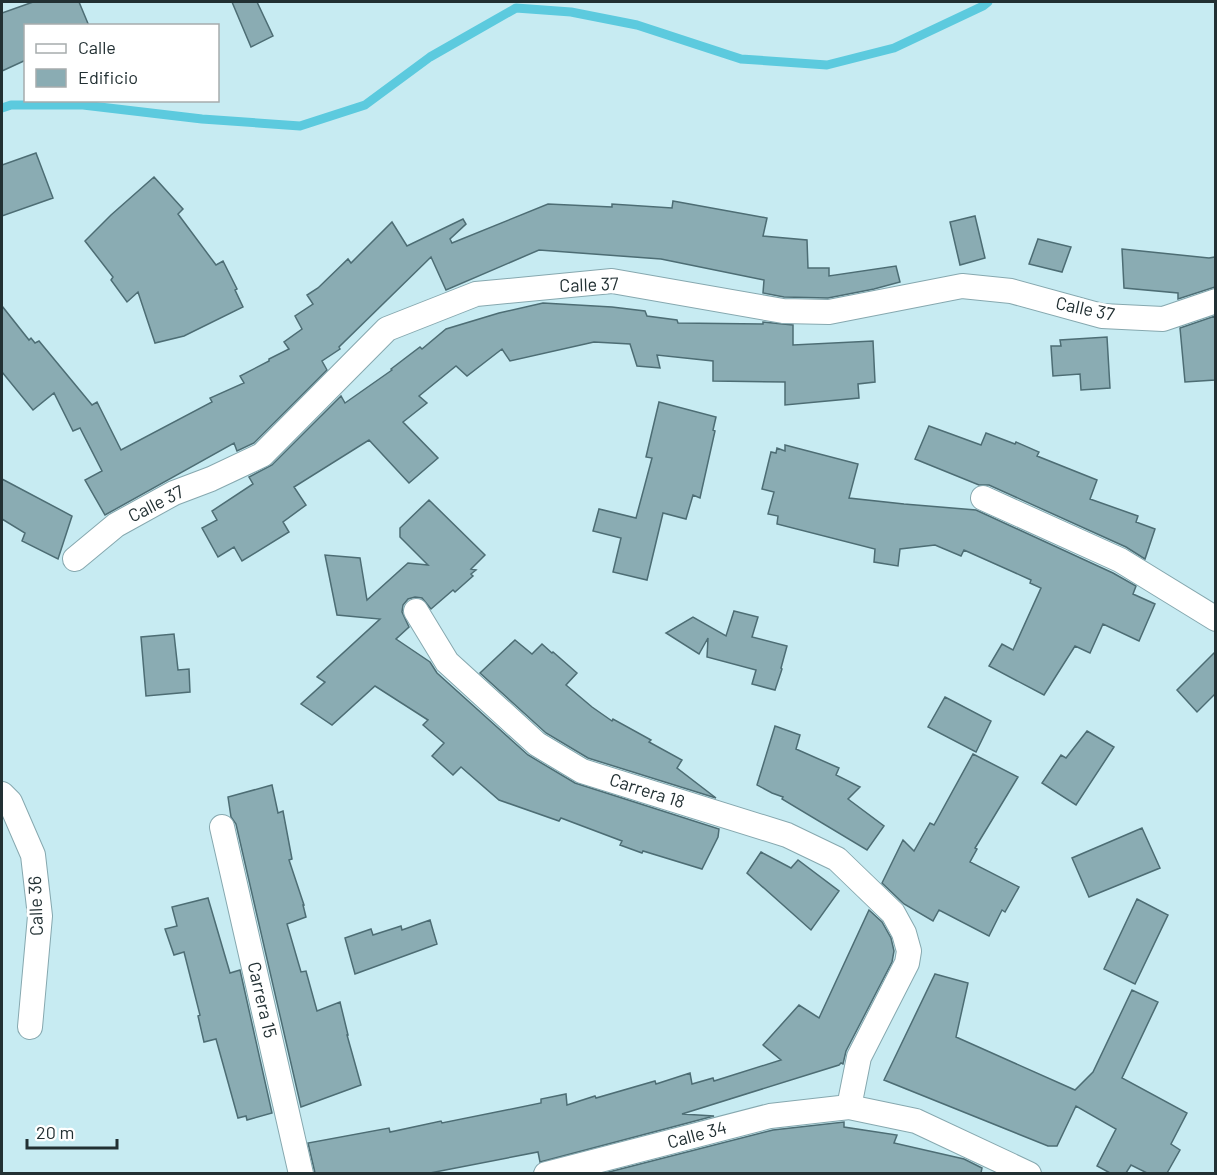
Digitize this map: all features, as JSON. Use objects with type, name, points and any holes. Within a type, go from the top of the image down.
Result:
[{"type":"street","name":"Calle 37","points":[[75,559],[116,525],[174,493],[212,479],[262,455],[387,329],[476,294],[612,281],[783,311],[829,312],[963,286],[1011,291],[1102,316],[1163,319],[1215,301]]},
{"type":"street","points":[[983,498],[1120,560],[1215,619]]},
{"type":"street","name":"Carrera 18","points":[[416,611],[447,662],[537,744],[582,771],[787,836],[837,859],[893,913],[904,933],[909,951],[907,963],[859,1057],[849,1107]]},
{"type":"street","name":"Calle 36","points":[[2,794],[10,802],[33,855],[40,916],[30,1027]]},
{"type":"street","name":"Carrera 15","points":[[222,827],[301,1173]]},
{"type":"street","points":[[849,1107],[916,1120],[1029,1173]]},
{"type":"street","name":"Calle 34","points":[[546,1173],[770,1116],[849,1107]]},
{"type":"building","points":[[33,2],[79,2],[88,24],[24,24],[24,61],[2,71],[2,13]]},
{"type":"building","points":[[232,2],[257,2],[273,36],[251,47]]},
{"type":"building","points":[[36,153],[53,198],[2,216],[2,165]]},
{"type":"building","points":[[154,177],[183,209],[178,214],[216,265],[223,261],[243,307],[184,336],[155,343],[138,292],[127,302],[111,280],[113,277],[85,241]]},
{"type":"building","points":[[673,201],[767,218],[763,236],[807,240],[808,268],[829,268],[829,276],[896,266],[900,282],[828,298],[784,297],[763,293],[764,280],[661,259],[539,250],[446,290],[431,257],[339,347],[340,349],[322,361],[327,370],[254,443],[237,451],[234,443],[105,515],[85,480],[102,471],[80,428],[73,431],[54,393],[33,410],[2,372],[2,306],[29,340],[31,338],[35,343],[39,341],[92,405],[97,402],[121,450],[212,402],[210,398],[244,383],[240,376],[289,349],[284,342],[302,329],[295,316],[313,304],[307,295],[318,288],[348,259],[351,263],[392,222],[407,246],[463,219],[466,224],[450,239],[452,243],[548,204],[612,207],[612,204],[672,208]]},
{"type":"building","points":[[975,216],[985,258],[960,265],[950,222]]},
{"type":"building","points":[[1038,239],[1071,247],[1062,272],[1029,264]]},
{"type":"building","points":[[1122,249],[1215,257],[1215,287],[1178,299],[1178,293],[1124,288]]},
{"type":"building","points":[[543,303],[645,311],[647,316],[677,320],[678,323],[763,324],[763,322],[793,325],[793,345],[873,341],[875,382],[858,384],[859,398],[785,405],[785,382],[713,381],[713,361],[657,355],[660,368],[637,366],[630,344],[594,342],[510,361],[502,349],[467,376],[456,366],[419,396],[427,403],[403,422],[438,458],[409,483],[369,440],[294,487],[306,505],[283,522],[289,532],[242,561],[234,547],[218,557],[202,528],[217,520],[212,511],[253,484],[249,477],[272,465],[341,396],[345,403],[420,347],[422,349],[446,329]]},
{"type":"building","points":[[1215,316],[1215,380],[1185,382],[1180,328]]},
{"type":"building","points":[[1107,337],[1110,388],[1081,390],[1080,374],[1053,376],[1051,346],[1061,346],[1060,340]]},
{"type":"building","points":[[659,402],[716,417],[700,498],[693,495],[686,519],[663,513],[647,580],[613,572],[621,538],[593,531],[599,509],[636,518],[652,458],[646,457]]},
{"type":"building","points":[[929,426],[981,445],[986,433],[1015,444],[1016,442],[1039,452],[1037,456],[1097,480],[1090,499],[1138,516],[1136,522],[1155,529],[1145,559],[1126,547],[989,485],[979,485],[915,459]]},
{"type":"building","points":[[785,445],[858,464],[849,498],[976,510],[1113,573],[1136,586],[1133,594],[1155,604],[1139,641],[1103,624],[1090,653],[1075,646],[1044,695],[989,666],[1002,644],[1013,650],[1041,588],[1030,583],[1031,580],[964,550],[961,556],[935,545],[900,549],[898,566],[874,562],[875,549],[777,524],[778,516],[768,514],[774,492],[762,489],[771,452],[776,453],[777,448],[785,451]]},
{"type":"building","points":[[2,479],[72,516],[58,559],[22,541],[25,533],[2,519]]},
{"type":"building","points":[[429,500],[485,555],[471,569],[476,570],[471,574],[473,576],[431,609],[422,598],[408,599],[403,605],[402,612],[409,627],[396,639],[430,662],[437,673],[528,755],[575,783],[719,829],[718,837],[702,869],[643,851],[642,853],[620,845],[622,841],[561,818],[559,821],[499,800],[461,767],[453,775],[432,756],[444,743],[423,725],[428,720],[375,686],[332,725],[301,704],[325,682],[317,677],[380,619],[337,615],[325,555],[360,558],[367,600],[408,563],[428,565],[400,537],[400,528]]},
{"type":"building","points":[[734,611],[758,617],[752,637],[787,646],[775,690],[752,684],[756,670],[707,657],[708,638],[699,654],[666,633],[693,617],[726,636]]},
{"type":"building","points":[[174,634],[178,670],[189,669],[190,692],[146,696],[141,637]]},
{"type":"building","points":[[515,640],[532,654],[542,644],[553,652],[577,673],[566,685],[612,721],[613,719],[651,740],[649,742],[682,760],[677,768],[716,798],[588,758],[546,733],[480,673]]},
{"type":"building","points":[[1215,652],[1215,694],[1197,712],[1177,690]]},
{"type":"building","points":[[945,697],[991,721],[976,752],[928,727]]},
{"type":"building","points":[[775,726],[800,735],[796,749],[839,768],[836,775],[860,787],[848,799],[884,826],[867,850],[782,799],[783,797],[757,785]]},
{"type":"building","points":[[1087,731],[1114,747],[1076,805],[1042,783],[1061,755],[1066,758]]},
{"type":"building","points":[[973,754],[1018,777],[975,848],[977,849],[970,862],[1019,887],[1005,912],[1002,910],[989,936],[939,910],[933,921],[904,904],[882,883],[903,840],[914,851],[930,823],[934,825]]},
{"type":"building","points":[[272,785],[278,813],[283,811],[292,859],[289,860],[306,917],[287,924],[301,972],[306,971],[317,1011],[340,1002],[361,1085],[301,1107],[228,797]]},
{"type":"building","points":[[1142,828],[1160,868],[1089,897],[1072,858]]},
{"type":"building","points":[[761,852],[791,868],[798,860],[839,891],[811,930],[747,873]]},
{"type":"building","points":[[208,898],[230,973],[240,970],[272,1113],[247,1120],[246,1116],[238,1118],[216,1039],[204,1042],[198,1016],[200,1015],[184,952],[174,955],[165,929],[177,926],[172,907]]},
{"type":"building","points":[[1137,899],[1168,915],[1135,984],[1104,969]]},
{"type":"building","points":[[869,910],[882,922],[891,938],[894,951],[892,962],[846,1051],[843,1064],[682,1114],[714,1116],[540,1162],[538,1152],[430,1173],[315,1173],[308,1143],[389,1128],[390,1132],[441,1121],[442,1123],[541,1103],[541,1099],[566,1094],[567,1105],[655,1081],[656,1084],[690,1073],[692,1084],[713,1078],[714,1081],[781,1060],[763,1045],[799,1005],[819,1018]]},
{"type":"building","points":[[430,920],[437,944],[355,974],[345,938],[371,929],[373,935],[401,926],[402,930]]},
{"type":"building","points":[[935,974],[968,983],[956,1037],[1075,1090],[1093,1072],[1132,990],[1158,1002],[1122,1078],[1187,1113],[1171,1144],[1180,1150],[1167,1173],[1147,1173],[1131,1165],[1126,1173],[1110,1173],[1097,1166],[1116,1129],[1076,1106],[1057,1146],[1048,1146],[884,1080]]},
{"type":"building","points":[[844,1122],[844,1127],[897,1135],[894,1143],[964,1159],[982,1168],[981,1173],[605,1173],[773,1130]]},
{"type":"waterway","points":[[2,108],[11,105],[83,105],[202,119],[300,126],[365,105],[430,57],[516,8],[571,12],[637,25],[741,59],[827,65],[894,48],[988,2]]}]
